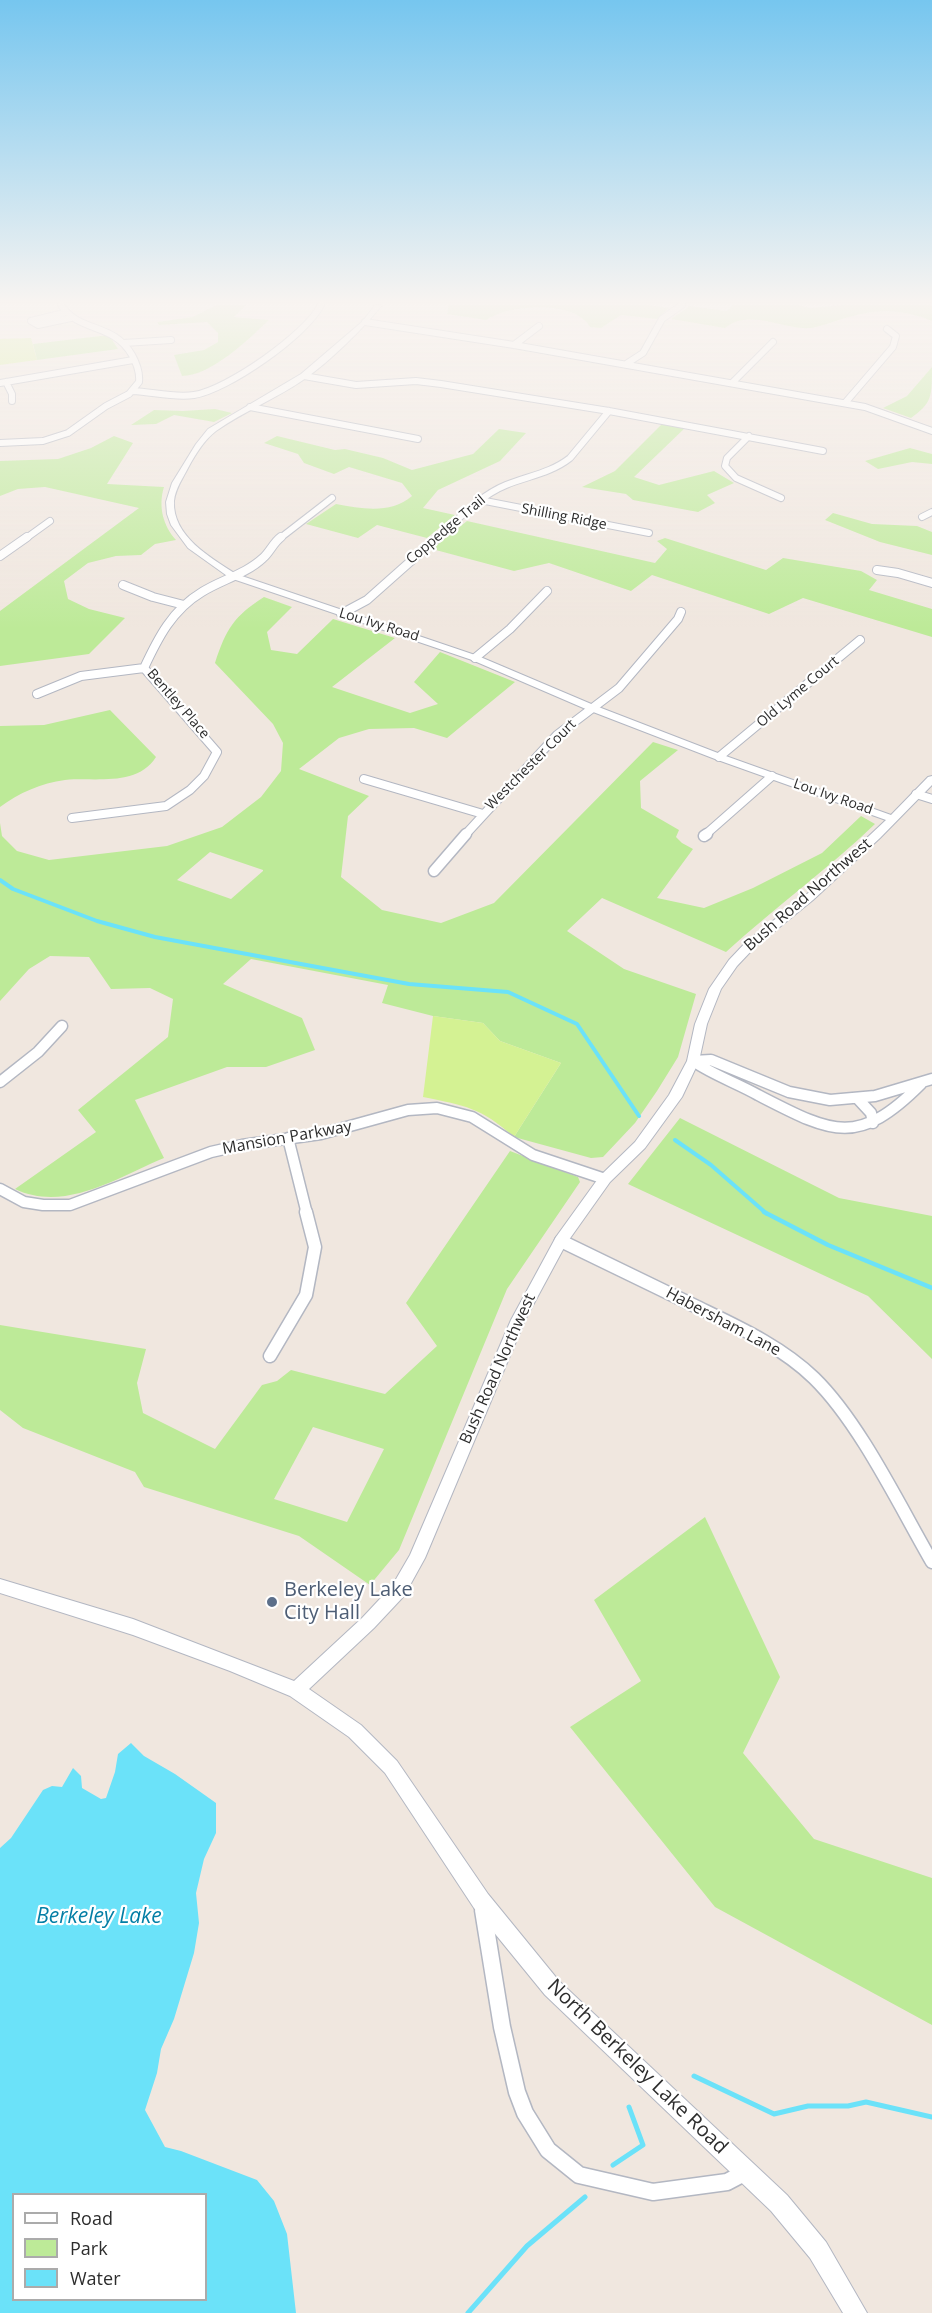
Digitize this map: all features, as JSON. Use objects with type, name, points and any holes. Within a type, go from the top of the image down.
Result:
[{"type":"street","points":[[0,443],[41,441],[69,433],[96,413]]},
{"type":"street","name":"Lou Ivy Road","points":[[240,413],[211,431],[201,442],[175,485],[170,502],[174,524],[189,542],[214,564],[233,576],[341,614],[420,637],[476,657],[592,708],[719,757],[893,819]]},
{"type":"street","points":[[281,413],[418,439]]},
{"type":"street","name":"Coppedge Trail","points":[[341,614],[367,600],[480,500],[497,489],[543,473],[570,458],[607,413]]},
{"type":"street","points":[[620,413],[823,451]]},
{"type":"street","points":[[882,413],[932,430]]},
{"type":"street","points":[[749,436],[727,458],[724,466],[736,478],[781,498]]},
{"type":"street","name":"Bentley Place","points":[[72,818],[166,806],[196,784],[215,764],[217,752],[208,738],[168,697],[144,668],[162,631],[184,605],[202,592],[264,558],[274,542],[332,498]]},
{"type":"street","name":"Shilling Ridge","points":[[480,500],[649,533]]},
{"type":"street","points":[[922,517],[932,512]]},
{"type":"street","points":[[0,556],[51,521]]},
{"type":"street","points":[[877,570],[932,583]]},
{"type":"street","points":[[123,585],[153,597],[184,605]]},
{"type":"street","points":[[476,657],[510,629],[547,591]]},
{"type":"street","name":"Westchester Court","points":[[434,871],[483,814],[557,735],[619,688],[678,619],[681,612]]},
{"type":"street","name":"Old Lyme Court","points":[[719,757],[860,640]]},
{"type":"street","points":[[37,694],[81,676],[144,668]]},
{"type":"street","points":[[704,836],[772,776]]},
{"type":"street","points":[[364,779],[483,814]]},
{"type":"street","name":"Bush Road Northwest","points":[[296,1690],[368,1623],[398,1591],[417,1558],[518,1320],[561,1240],[605,1179],[640,1145],[675,1097],[693,1061],[701,1024],[715,989],[733,963],[751,944],[809,898],[932,779]]},
{"type":"street","points":[[916,794],[932,799]]},
{"type":"street","points":[[0,1082],[38,1052],[62,1026]]},
{"type":"street","points":[[693,1061],[711,1060],[815,1098],[875,1097],[932,1079]]},
{"type":"street","points":[[693,1061],[710,1073],[735,1082],[803,1118],[827,1128],[839,1130],[873,1123],[908,1099],[921,1084]]},
{"type":"street","points":[[858,1099],[871,1113],[873,1123]]},
{"type":"street","name":"Mansion Parkway","points":[[0,1189],[29,1203],[48,1206],[70,1205],[214,1151],[332,1132],[360,1125],[401,1110],[448,1109],[462,1112],[486,1123],[525,1151],[605,1179]]},
{"type":"street","points":[[270,1356],[306,1295],[315,1247],[288,1138]]},
{"type":"street","name":"Habersham Lane","points":[[561,1240],[742,1329],[783,1353],[814,1378],[846,1418],[869,1453],[932,1562]]},
{"type":"street","name":"North Berkeley Lake Road","points":[[0,1586],[133,1627],[236,1665],[296,1690],[355,1731],[391,1767],[481,1901],[552,1988],[779,2203],[804,2233],[856,2313]]},
{"type":"street","points":[[481,1901],[502,2027],[517,2092],[525,2113],[548,2150],[579,2175],[653,2192],[727,2182],[746,2172]]},
{"type":"green space","points":[[149,413],[232,413],[214,422],[174,415],[156,424],[131,425]]},
{"type":"green space","points":[[897,413],[918,413],[911,418]]},
{"type":"green space","points":[[663,423],[686,427],[634,477],[659,485],[714,471],[734,483],[707,495],[715,503],[698,512],[633,500],[626,494],[582,487],[615,471]]},
{"type":"green space","points":[[499,429],[526,433],[500,461],[438,490],[423,508],[455,515],[427,538],[377,525],[358,538],[306,524],[336,504],[386,508],[404,502],[412,496],[402,483],[349,467],[334,474],[304,463],[298,454],[264,443],[277,436],[335,450],[345,449],[383,458],[412,470],[473,454]]},
{"type":"green space","points":[[114,436],[133,443],[107,484],[164,487],[163,515],[176,540],[155,544],[141,555],[116,556],[88,563],[64,581],[68,599],[89,609],[125,618],[89,654],[0,666],[0,611],[139,508],[45,487],[18,489],[0,496],[0,461],[58,459],[91,448]]},
{"type":"green space","points":[[910,448],[932,454],[932,464],[912,462],[878,469],[865,461]]},
{"type":"green space","points":[[833,513],[872,524],[917,526],[932,532],[932,555],[880,542],[825,520]]},
{"type":"green space","points":[[467,521],[655,563],[667,549],[657,541],[665,538],[766,570],[783,558],[861,571],[877,580],[869,590],[932,609],[932,637],[803,598],[769,614],[652,575],[631,591],[549,563],[514,571],[432,549]]},
{"type":"green space","points":[[264,597],[292,607],[267,632],[271,650],[297,654],[333,619],[395,638],[332,687],[410,713],[438,704],[414,682],[440,652],[515,682],[447,738],[414,728],[369,729],[339,738],[299,769],[369,796],[348,816],[341,877],[382,910],[441,923],[494,903],[653,742],[678,750],[640,781],[641,808],[679,830],[676,837],[693,849],[657,898],[704,908],[753,888],[822,853],[861,816],[875,824],[726,952],[602,898],[567,931],[624,969],[696,994],[678,1057],[635,1123],[603,1157],[591,1158],[514,1137],[561,1063],[500,1041],[483,1023],[433,1016],[382,1003],[388,985],[251,959],[223,984],[302,1018],[315,1050],[266,1067],[227,1067],[135,1100],[164,1158],[91,1190],[72,1195],[53,1197],[34,1195],[15,1189],[96,1132],[78,1110],[168,1037],[173,999],[150,988],[111,989],[89,957],[50,956],[29,969],[0,1001],[0,823],[2,836],[17,851],[49,860],[167,846],[222,827],[261,797],[281,771],[283,743],[273,724],[215,663],[232,624]],"holes":[[[210,852],[263,870],[231,899],[177,880]]]},
{"type":"green space","points":[[110,710],[156,757],[148,766],[127,777],[65,780],[39,786],[0,807],[0,726],[44,725]]},
{"type":"green space","points":[[433,1016],[483,1023],[500,1041],[561,1063],[514,1137],[491,1119],[472,1109],[423,1097]]},
{"type":"green space","points":[[680,1118],[839,1198],[932,1216],[932,1359],[868,1296],[628,1184]]},
{"type":"green space","points":[[510,1151],[578,1177],[580,1182],[507,1289],[399,1550],[370,1585],[299,1536],[144,1487],[135,1472],[23,1428],[0,1410],[0,1325],[146,1349],[137,1383],[143,1413],[215,1449],[262,1385],[277,1381],[291,1370],[385,1394],[437,1346],[406,1303]],"holes":[[[313,1427],[384,1449],[347,1522],[274,1499]]]},
{"type":"green space","points":[[705,1517],[780,1677],[743,1753],[814,1839],[932,1878],[932,2025],[715,1907],[570,1727],[641,1681],[594,1600]]},
{"type":"water","name":"Berkeley Lake","points":[[131,1743],[144,1756],[175,1774],[216,1803],[216,1833],[204,1859],[196,1893],[199,1923],[194,1953],[174,2019],[161,2049],[157,2073],[145,2110],[165,2147],[257,2180],[274,2201],[287,2234],[296,2313],[0,2313],[0,1848],[11,1838],[43,1790],[52,1786],[62,1787],[73,1768],[81,1776],[82,1788],[101,1799],[106,1798],[115,1772],[118,1754]]},
{"type":"waterway","points":[[0,880],[13,889],[97,921],[155,937],[409,984],[508,992],[577,1024],[639,1116]]},
{"type":"waterway","points":[[675,1140],[711,1165],[766,1213]]},
{"type":"waterway","points":[[766,1213],[828,1245],[932,1288]]},
{"type":"waterway","points":[[694,2076],[774,2114],[808,2106],[848,2106],[866,2102],[932,2117]]},
{"type":"waterway","points":[[613,2165],[643,2145],[629,2107]]},
{"type":"waterway","points":[[468,2313],[527,2246],[585,2197]]},
{"type":"place","name":"Berkeley Lake City Hall","points":[[272,1602]]}]
